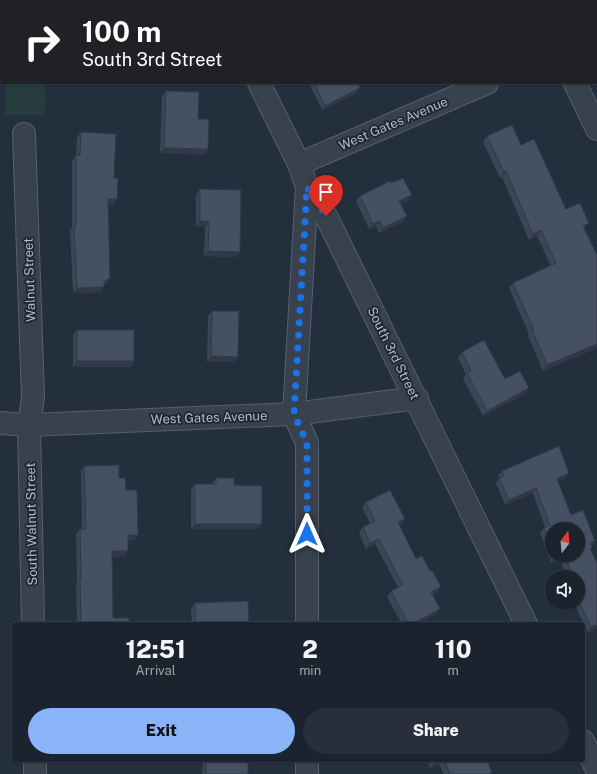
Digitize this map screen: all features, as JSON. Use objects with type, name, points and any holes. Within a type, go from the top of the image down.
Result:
[{"type":"street","name":"South 3rd Street","points":[[259,84],[299,164],[307,187],[326,216],[417,398],[525,622]]},
{"type":"street","name":"West Gates Avenue","points":[[299,164],[485,84]]},
{"type":"street","points":[[575,84],[597,129]]},
{"type":"street","name":"Walnut Street","points":[[24,134],[33,397],[29,425]]},
{"type":"street","points":[[307,187],[294,414],[307,443],[307,622]]},
{"type":"street","name":"West Gates Avenue","points":[[0,423],[29,425],[294,414],[417,398]]},
{"type":"street","name":"South Walnut Street","points":[[29,425],[33,622]]},
{"type":"street","points":[[585,745],[597,770]]},
{"type":"street","points":[[35,762],[36,774]]},
{"type":"street","points":[[307,762],[307,774]]},
{"type":"green space","points":[[6,84],[46,84],[45,115],[5,115]]},
{"type":"building","points":[[314,84],[358,84],[360,88],[325,106]]},
{"type":"building","points":[[166,91],[199,92],[198,119],[209,119],[208,149],[164,148]]},
{"type":"building","points":[[512,125],[521,145],[534,139],[566,209],[580,203],[589,223],[583,226],[597,255],[597,344],[547,365],[532,330],[534,330],[513,283],[556,263],[541,230],[533,234],[506,171],[504,172],[487,136]]},
{"type":"building","points":[[81,132],[116,134],[114,178],[118,178],[117,199],[108,199],[110,278],[104,282],[104,287],[77,288],[74,225],[76,225],[76,155],[80,155]]},
{"type":"building","points":[[403,178],[412,195],[399,201],[407,216],[383,228],[380,221],[373,224],[360,196],[390,181],[391,183]]},
{"type":"building","points":[[200,189],[241,190],[240,252],[208,251],[209,222],[200,221]]},
{"type":"building","points":[[212,311],[239,311],[238,357],[211,356]]},
{"type":"building","points":[[77,330],[134,330],[134,361],[77,361]]},
{"type":"building","points":[[484,340],[505,379],[520,371],[529,388],[487,411],[467,373],[471,371],[462,352]]},
{"type":"building","points":[[559,446],[569,473],[557,479],[571,515],[583,510],[595,541],[590,543],[592,548],[590,548],[597,563],[597,625],[591,627],[583,610],[585,610],[585,570],[571,570],[567,562],[585,562],[585,522],[549,522],[536,488],[509,500],[499,478],[504,476],[502,471]]},
{"type":"building","points":[[119,465],[119,478],[125,478],[126,490],[137,490],[138,535],[128,535],[128,551],[112,551],[113,618],[129,618],[129,622],[81,622],[80,529],[86,529],[84,466]]},
{"type":"building","points":[[216,478],[234,478],[234,485],[262,486],[262,524],[195,524],[195,484],[216,484]]},
{"type":"building","points":[[390,490],[405,519],[398,522],[416,559],[422,556],[430,571],[432,570],[441,587],[431,592],[440,609],[416,622],[408,622],[391,591],[403,585],[379,539],[370,543],[363,527],[375,521],[366,502]]},
{"type":"building","points":[[248,601],[249,622],[196,622],[195,603]]},
{"type":"building","points":[[206,762],[248,762],[248,774],[206,774]]},
{"type":"building","points":[[445,762],[488,762],[492,772],[488,774],[450,774]]},
{"type":"route","points":[[307,534],[307,443],[294,414],[307,187],[326,216]]}]
